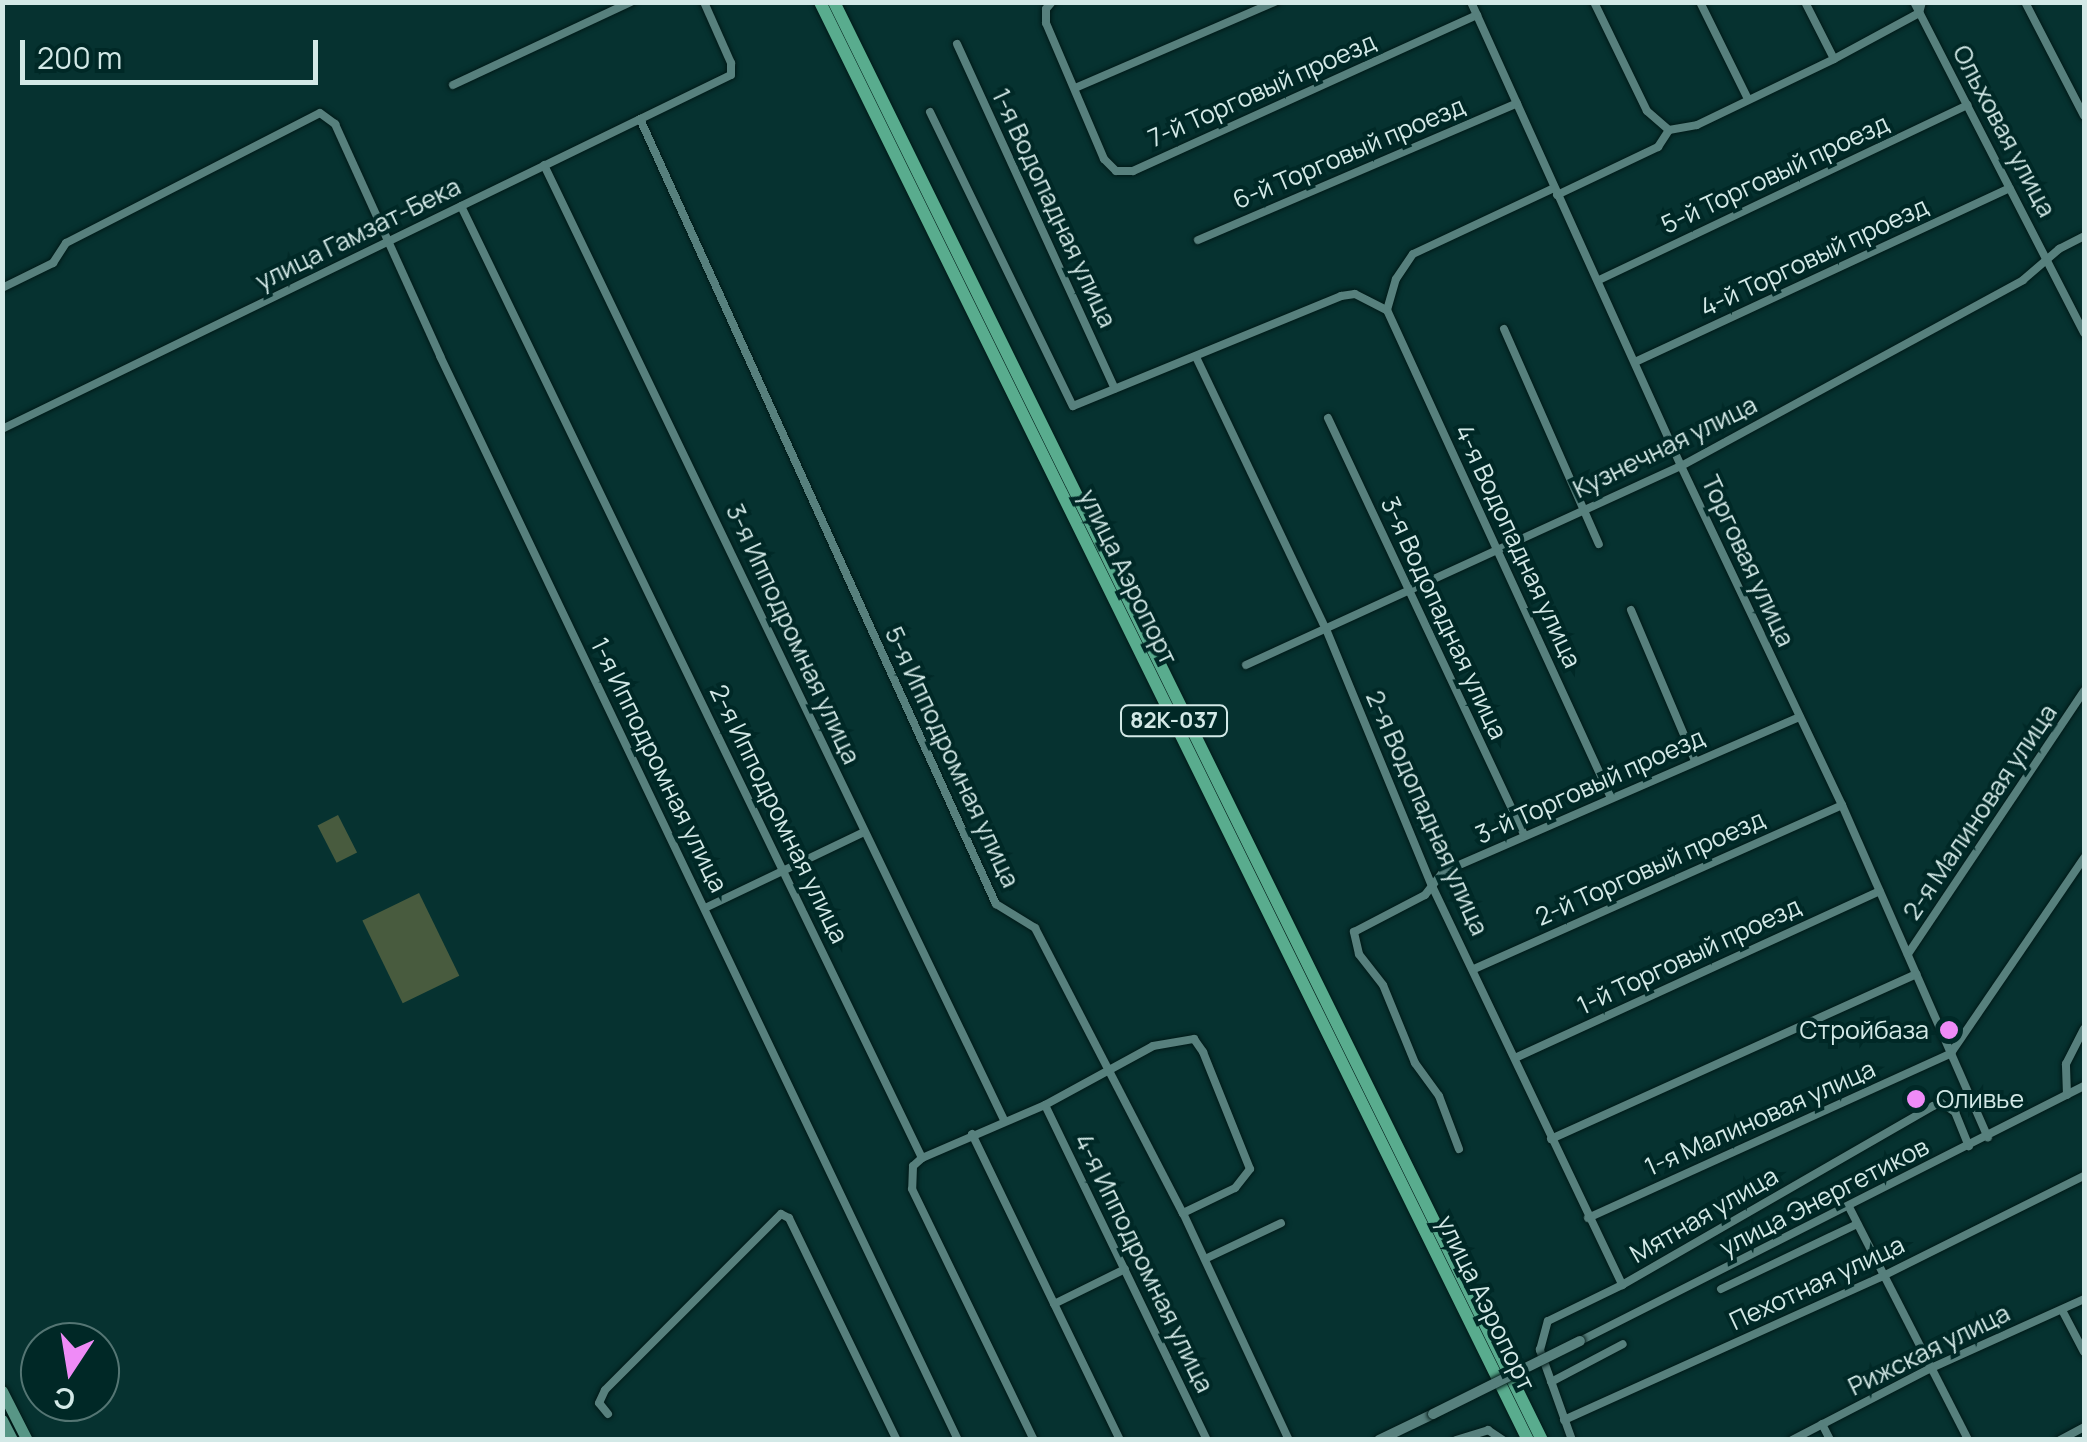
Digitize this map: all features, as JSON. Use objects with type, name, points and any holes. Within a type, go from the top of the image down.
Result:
[{"type":"main road","name":"улица Аэропорт","points":[[820,2],[1528,1440]]},
{"type":"main road","name":"улица Аэропорт","points":[[834,2],[1542,1440]]},
{"type":"main road","points":[[2,1392],[26,1440]]},
{"type":"main road","points":[[2,1420],[12,1440]]},
{"type":"street","points":[[453,85],[631,2]]},
{"type":"street","name":"улица Гамзат-Бека","points":[[2,429],[731,74],[731,63],[704,2]]},
{"type":"street","points":[[1049,6],[1046,22],[1075,88],[1275,2]]},
{"type":"street","name":"Торговая улица","points":[[1471,2],[1680,466],[1842,805],[1988,1136]]},
{"type":"street","points":[[1594,2],[1647,110],[1670,130]]},
{"type":"street","points":[[1700,2],[1748,99]]},
{"type":"street","points":[[1805,2],[1834,59]]},
{"type":"street","name":"Ольховая улица","points":[[1914,2],[2084,333]]},
{"type":"street","points":[[930,112],[1066,398],[1073,406],[1084,405],[1341,296],[1356,294],[1387,310],[1396,278],[1412,254],[1658,146],[1670,130],[1697,125],[1834,59],[1919,13],[1922,2]]},
{"type":"street","points":[[2025,2],[2084,116]]},
{"type":"street","name":"7-й Торговый проезд","points":[[1075,88],[1104,159],[1116,171],[1133,171],[1477,15]]},
{"type":"street","name":"1-я Водопадная улица","points":[[957,44],[1115,389]]},
{"type":"street","name":"6-й Торговый проезд","points":[[1198,240],[1516,104]]},
{"type":"street","name":"5-й Торговый проезд","points":[[1599,280],[1968,105]]},
{"type":"street","name":"1-я Ипподромная улица","points":[[2,288],[53,263],[66,243],[320,113],[335,124],[958,1440]]},
{"type":"street","name":"5-я Ипподромная улица","points":[[640,118],[996,904],[1034,928],[1183,1213],[1289,1440]]},
{"type":"street","name":"3-я Ипподромная улица","points":[[544,166],[1004,1120]]},
{"type":"street","name":"4-й Торговый проезд","points":[[1635,362],[2010,188]]},
{"type":"street","name":"2-я Ипподромная улица","points":[[461,206],[922,1158],[913,1166],[912,1188],[1034,1440]]},
{"type":"street","name":"Кузнечная улица","points":[[1246,665],[1680,466],[2023,280],[2048,257],[2084,236]]},
{"type":"street","name":"4-я Водопадная улица","points":[[1387,310],[1611,798]]},
{"type":"street","points":[[1504,329],[1599,544]]},
{"type":"street","name":"2-я Водопадная улица","points":[[1196,357],[1326,629],[1433,888],[1622,1286]]},
{"type":"street","name":"3-я Водопадная улица","points":[[1328,418],[1524,835]]},
{"type":"street","points":[[1631,610],[1695,761]]},
{"type":"street","name":"2-я Малиновая улица","points":[[1908,954],[2084,691]]},
{"type":"street","name":"3-й Торговый проезд","points":[[1459,1149],[1439,1096],[1415,1062],[1383,986],[1365,966],[1353,940],[1354,932],[1433,888],[1444,872],[1800,718]]},
{"type":"street","name":"2-й Торговый проезд","points":[[1474,969],[1842,805]]},
{"type":"street","points":[[705,908],[864,832]]},
{"type":"street","points":[[1952,1053],[2084,858]]},
{"type":"street","name":"1-й Торговый проезд","points":[[1515,1058],[1880,891]]},
{"type":"street","points":[[1551,1139],[1917,974]]},
{"type":"street","points":[[2067,1095],[2066,1064],[2084,1029]]},
{"type":"street","points":[[922,1158],[1045,1105],[1168,1040],[1194,1040],[1200,1044],[1250,1169],[1235,1188],[1183,1213]]},
{"type":"street","name":"1-я Малиновая улица","points":[[1588,1218],[1952,1053]]},
{"type":"street","name":"улица Энергетиков","points":[[1580,1341],[2084,1086]]},
{"type":"street","name":"Мятная улица","points":[[1572,1440],[1540,1350],[1548,1321],[1622,1286],[1933,1106],[1941,1103],[1955,1112],[1969,1146]]},
{"type":"street","name":"4-я Ипподромная улица","points":[[1045,1105],[1207,1440]]},
{"type":"street","points":[[972,1134],[1120,1440]]},
{"type":"street","name":"Пехотная улица","points":[[1564,1420],[1881,1277],[2084,1176]]},
{"type":"street","points":[[1849,1206],[1881,1277],[1968,1440]]},
{"type":"street","points":[[608,1414],[599,1402],[605,1390],[781,1214],[789,1218],[897,1440]]},
{"type":"street","points":[[1205,1258],[1281,1223]]},
{"type":"street","points":[[1721,1290],[1857,1224]]},
{"type":"street","points":[[1054,1304],[1125,1269]]},
{"type":"street","name":"Рижская улица","points":[[1792,1440],[1929,1369],[2084,1299]]},
{"type":"street","points":[[2062,1310],[2084,1352]]},
{"type":"street","points":[[1379,1440],[1580,1341]]},
{"type":"street","points":[[1551,1382],[1623,1344]]},
{"type":"street","points":[[1822,1424],[1830,1440]]},
{"type":"street","points":[[2060,1440],[2084,1427]]},
{"type":"street","points":[[1456,1440],[1488,1430],[1503,1440]]},
{"type":"green space","points":[[338,815],[357,852],[337,863],[318,825]]},
{"type":"green space","points":[[419,893],[459,976],[403,1003],[362,921]]},
{"type":"place","name":"Стройбаза","points":[[1949,1030]]},
{"type":"place","name":"Оливье","points":[[1916,1099]]}]
